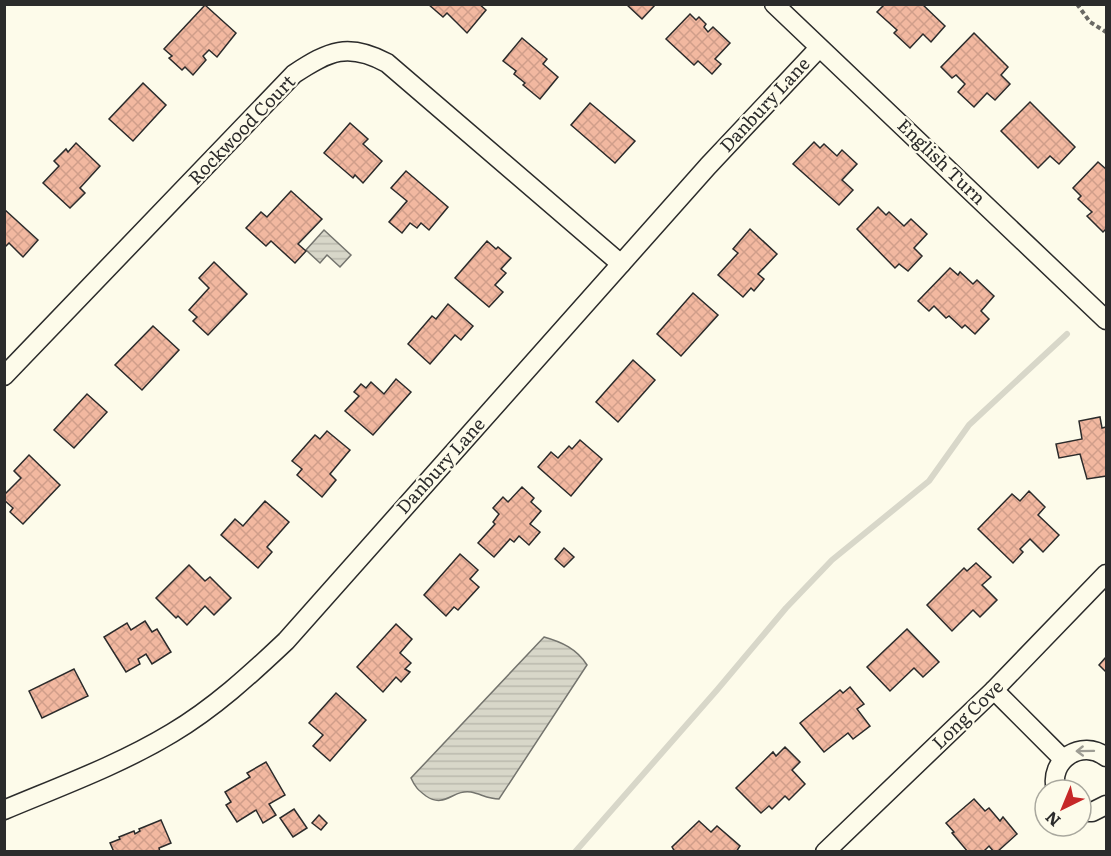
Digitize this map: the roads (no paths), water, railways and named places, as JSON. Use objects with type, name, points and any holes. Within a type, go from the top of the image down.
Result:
[{"type":"street","name":"English Turn","points":[[774,4],[1107,320]]},
{"type":"street","name":"Danbury Lane","points":[[4,810],[125,759],[212,706],[248,677],[285,641],[708,166],[819,48]]},
{"type":"street","name":"Rockwood Court","points":[[4,376],[294,74],[317,59],[334,52],[352,50],[370,54],[387,63],[621,264]]},
{"type":"street","name":"Long Cove","points":[[825,852],[994,690],[1107,574]]},
{"type":"street","points":[[994,690],[1063,759]]},
{"type":"street","points":[[1055,778],[1056,770],[1063,759],[1074,751],[1087,749],[1100,752],[1107,757]]},
{"type":"street","points":[[1093,812],[1107,805]]},
{"type":"waterway","points":[[575,852],[786,608],[832,560],[929,481],[969,425],[1067,334]]}]
